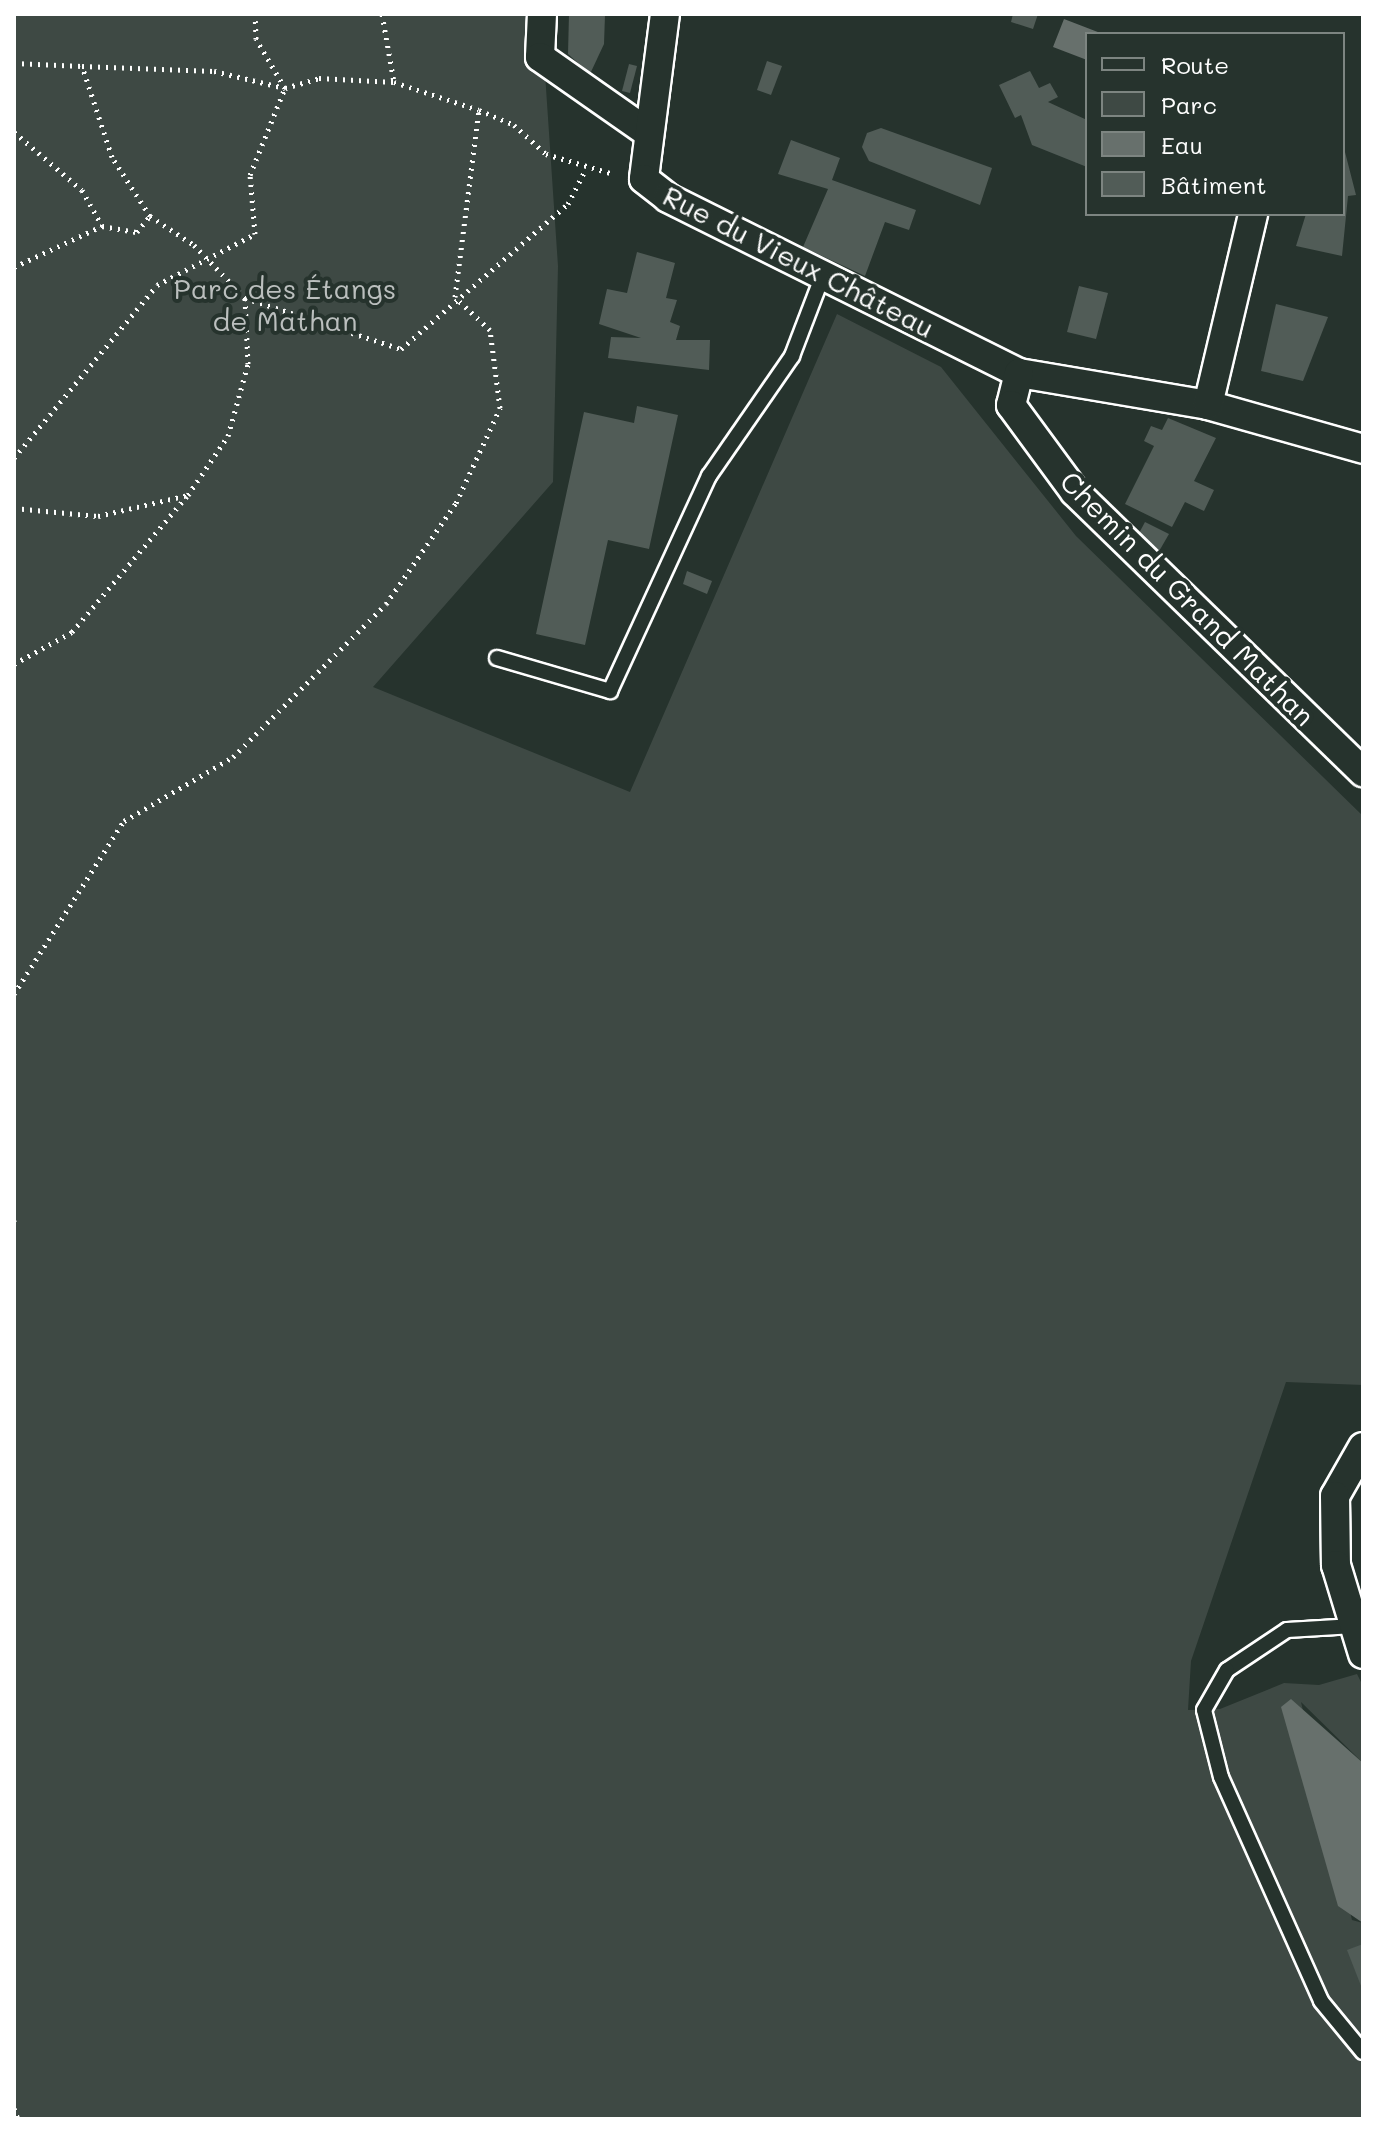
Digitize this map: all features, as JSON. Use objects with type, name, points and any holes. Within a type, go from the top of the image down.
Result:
[{"type":"street","points":[[542,14],[540,57],[647,132]]},
{"type":"street","name":"Rue du Vieux Château","points":[[665,14],[647,132],[644,179],[823,275],[1019,373],[1208,405],[1363,449]]},
{"type":"street","points":[[1208,405],[1253,216]]},
{"type":"street","name":"Chemin du Grand Mathan","points":[[1019,373],[1011,405],[1075,492],[1363,772]]},
{"type":"street","points":[[1363,1447],[1335,1496],[1336,1565],[1363,1654]]},
{"type":"lane","points":[[497,658],[610,691],[709,476],[792,356],[823,275]]},
{"type":"lane","points":[[1354,1626],[1287,1630],[1227,1670],[1204,1710],[1221,1777],[1321,2001],[1363,2052]]},
{"type":"path","points":[[255,14],[256,39],[285,88]]},
{"type":"path","points":[[382,14],[394,82]]},
{"type":"path","points":[[14,63],[214,71],[285,88],[319,78],[394,82],[479,110],[585,170],[611,174]]},
{"type":"path","points":[[82,66],[112,157],[150,216],[211,262],[245,298],[401,349],[455,297],[568,204],[585,170]]},
{"type":"path","points":[[14,458],[157,285],[211,262],[255,234],[250,175],[285,88]]},
{"type":"path","points":[[455,297],[479,110]]},
{"type":"path","points":[[14,132],[82,190],[102,226]]},
{"type":"path","points":[[14,267],[102,226],[137,232],[150,216]]},
{"type":"path","points":[[14,994],[124,821],[233,757],[386,604],[456,503],[500,408],[490,330],[455,297]]},
{"type":"path","points":[[14,664],[72,632],[188,495],[228,436],[248,364],[245,298]]},
{"type":"path","points":[[14,508],[98,516],[188,495]]},
{"type":"path","points":[[14,2108],[18,2119]]},
{"type":"green space","name":"Parc des Étangs de Mathan","points":[[14,14],[541,14],[558,266],[553,482],[373,687],[630,792],[837,314],[941,367],[1076,536],[1363,816],[1363,1385],[1286,1382],[1191,1661],[1188,1710],[1220,1709],[1284,1683],[1319,1685],[1357,1674],[1363,1686],[1363,1763],[1301,1702],[1352,1920],[1363,1923],[1363,2119],[14,2119]]},
{"type":"water","points":[[1064,19],[1098,32],[1085,32],[1085,59],[1053,47]]},
{"type":"water","points":[[1291,1699],[1363,1763],[1363,1923],[1338,1906],[1281,1707]]},
{"type":"building","points":[[569,14],[605,15],[604,44],[590,74],[568,54]]},
{"type":"building","points":[[1013,14],[1038,14],[1033,29],[1011,22]]},
{"type":"building","points":[[767,61],[782,66],[771,95],[757,90]]},
{"type":"building","points":[[629,64],[637,66],[630,93],[622,91]]},
{"type":"building","points":[[1030,71],[1039,88],[1050,83],[1058,97],[1048,102],[1085,119],[1085,166],[1032,145],[1021,115],[1015,118],[999,85]]},
{"type":"building","points":[[881,128],[992,168],[980,205],[869,161],[862,147],[867,133]]},
{"type":"building","points":[[791,140],[840,158],[832,180],[916,210],[909,230],[885,222],[865,276],[803,247],[828,189],[778,174]]},
{"type":"building","points":[[1345,152],[1356,195],[1348,196],[1342,256],[1296,246],[1305,216],[1345,216]]},
{"type":"building","points":[[637,252],[675,263],[666,298],[677,300],[670,322],[680,326],[676,340],[710,340],[709,370],[608,358],[611,337],[641,338],[599,324],[607,289],[627,293]]},
{"type":"building","points":[[1079,286],[1108,293],[1096,339],[1067,332]]},
{"type":"building","points":[[1276,304],[1328,317],[1303,381],[1261,371]]},
{"type":"building","points":[[637,406],[678,415],[649,549],[608,540],[585,645],[536,634],[584,412],[634,423]]},
{"type":"building","points":[[1168,418],[1216,438],[1194,481],[1214,490],[1204,511],[1185,502],[1172,527],[1125,504],[1154,446],[1144,441],[1151,426],[1162,430]]},
{"type":"building","points":[[1145,522],[1169,534],[1158,553],[1138,535]]},
{"type":"building","points":[[687,571],[712,581],[707,594],[683,584]]},
{"type":"building","points":[[1363,1944],[1363,1991],[1347,1950]]}]
